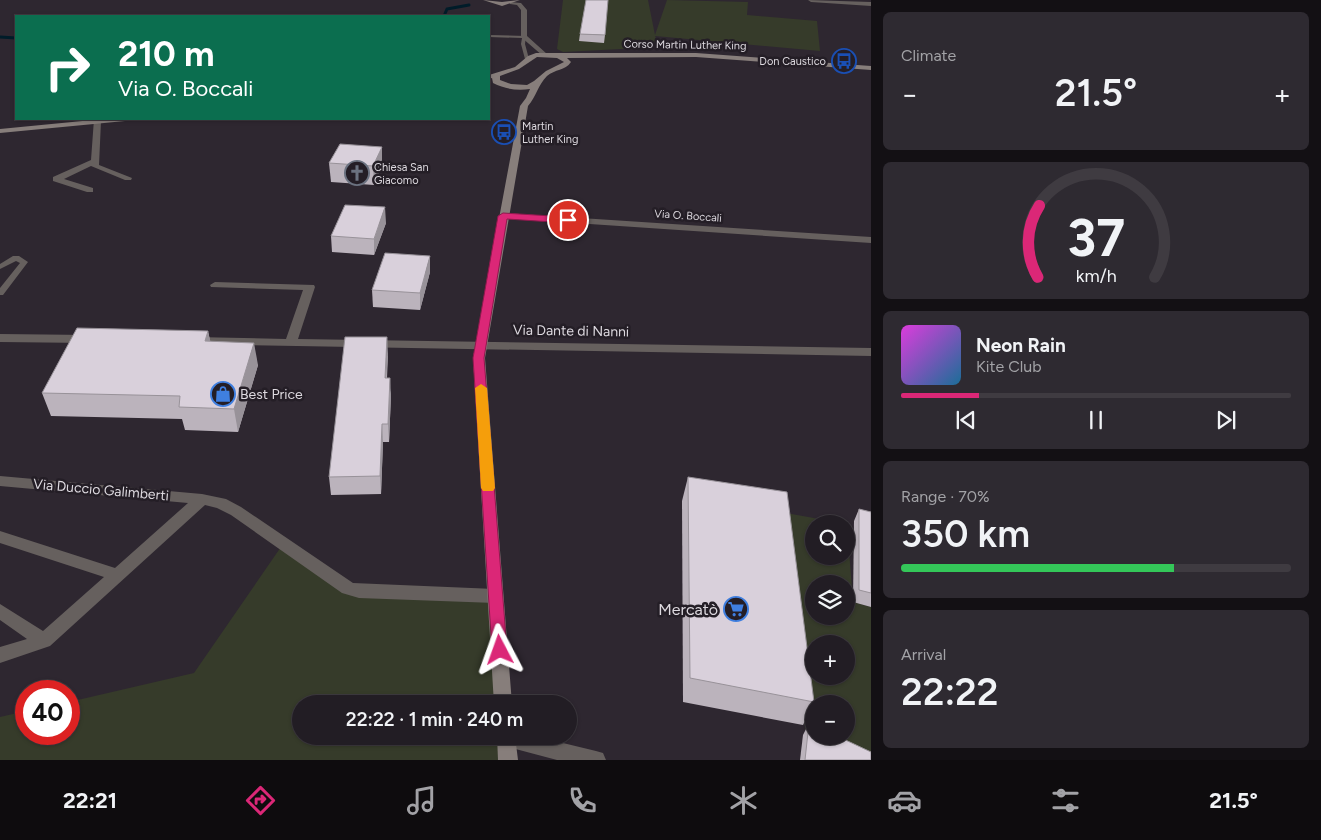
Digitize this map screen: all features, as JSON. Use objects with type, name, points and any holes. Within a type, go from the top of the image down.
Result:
[{"type":"street","points":[[486,0],[497,3],[514,1],[520,4],[524,10],[524,37],[545,55]]},
{"type":"street","points":[[811,0],[871,4]]},
{"type":"street","name":"Corso Martin Luther King","points":[[492,76],[517,68],[527,59],[545,55],[696,54],[871,68]]},
{"type":"street","points":[[522,100],[530,99],[536,84],[549,72],[568,64],[567,59],[559,56]]},
{"type":"street","name":"Corso Martin Luther King","points":[[568,64],[622,59],[693,58],[871,72]]},
{"type":"street","points":[[492,76],[496,81],[512,86],[536,84]]},
{"type":"street","points":[[490,85],[503,84]]},
{"type":"street","points":[[503,695],[479,358],[522,100],[512,86]]},
{"type":"street","points":[[0,131],[111,120]]},
{"type":"street","points":[[97,121],[95,166],[128,178]]},
{"type":"street","points":[[90,190],[56,179],[95,161]]},
{"type":"street","name":"Via O. Boccali","points":[[503,216],[871,240]]},
{"type":"street","points":[[215,285],[310,287],[291,342]]},
{"type":"street","points":[[0,338],[97,340]]},
{"type":"street","name":"Via Dante di Nanni","points":[[184,341],[871,352]]},
{"type":"street","name":"Via Duccio Galimberti","points":[[0,481],[202,499],[220,503],[236,511],[348,588],[368,592],[496,596]]},
{"type":"street","name":"Via Duccio Galimberti","points":[[0,656],[44,641],[202,499]]},
{"type":"street","points":[[0,537],[117,575]]},
{"type":"street","points":[[0,611],[44,641]]},
{"type":"street","points":[[507,745],[508,760]]},
{"type":"street","points":[[535,745],[596,760]]},
{"type":"lane","points":[[490,36],[524,37],[523,44],[527,59]]},
{"type":"lane","points":[[0,266],[16,258],[24,262],[0,294]]},
{"type":"green space","points":[[563,0],[648,0],[655,35],[667,0],[748,2],[747,15],[817,21],[820,51],[655,36],[660,47],[563,52],[557,49]]},
{"type":"green space","points":[[786,513],[805,516],[805,565],[850,565],[851,575],[805,575],[805,625],[855,625],[855,603],[871,607],[871,760],[840,745],[855,745],[855,695],[805,695],[805,729]]},
{"type":"green space","points":[[283,544],[348,588],[495,596],[503,695],[292,695],[292,745],[507,745],[508,760],[0,760],[0,717],[15,714],[15,745],[80,745],[80,699],[194,673]]},
{"type":"building","points":[[586,0],[608,0],[605,35],[580,34]]},
{"type":"building","points":[[340,144],[382,147],[373,166],[329,163]]},
{"type":"building","points":[[345,205],[385,207],[374,239],[331,236]]},
{"type":"building","points":[[385,253],[430,256],[420,293],[372,290]]},
{"type":"building","points":[[77,328],[208,331],[205,341],[254,343],[234,409],[179,407],[180,396],[42,393]]},
{"type":"building","points":[[345,337],[387,337],[385,378],[390,378],[388,424],[382,424],[380,476],[329,477]]},
{"type":"building","name":"Mercatò","points":[[688,477],[787,492],[805,635],[805,685],[812,685],[813,695],[805,695],[805,700],[690,678]]},
{"type":"building","points":[[859,509],[871,512],[871,593],[859,590]]},
{"type":"building","points":[[855,744],[871,752],[871,760],[805,760],[807,745]]},
{"type":"waterway","points":[[444,15],[447,9],[469,5]]},
{"type":"waterway","points":[[0,37],[15,38]]},
{"type":"slow traffic","points":[[481,388],[488,488]]},
{"type":"place","name":"Don Caustico","points":[[844,61]]},
{"type":"place","name":"Martin Luther King","points":[[504,132]]},
{"type":"place","name":"Chiesa San Giacomo","points":[[357,173]]},
{"type":"place","name":"Best Price","points":[[223,394]]},
{"type":"place","name":"Mercatò","points":[[736,609]]},
{"type":"route","points":[[500,650],[479,358],[503,216],[568,220]]}]
